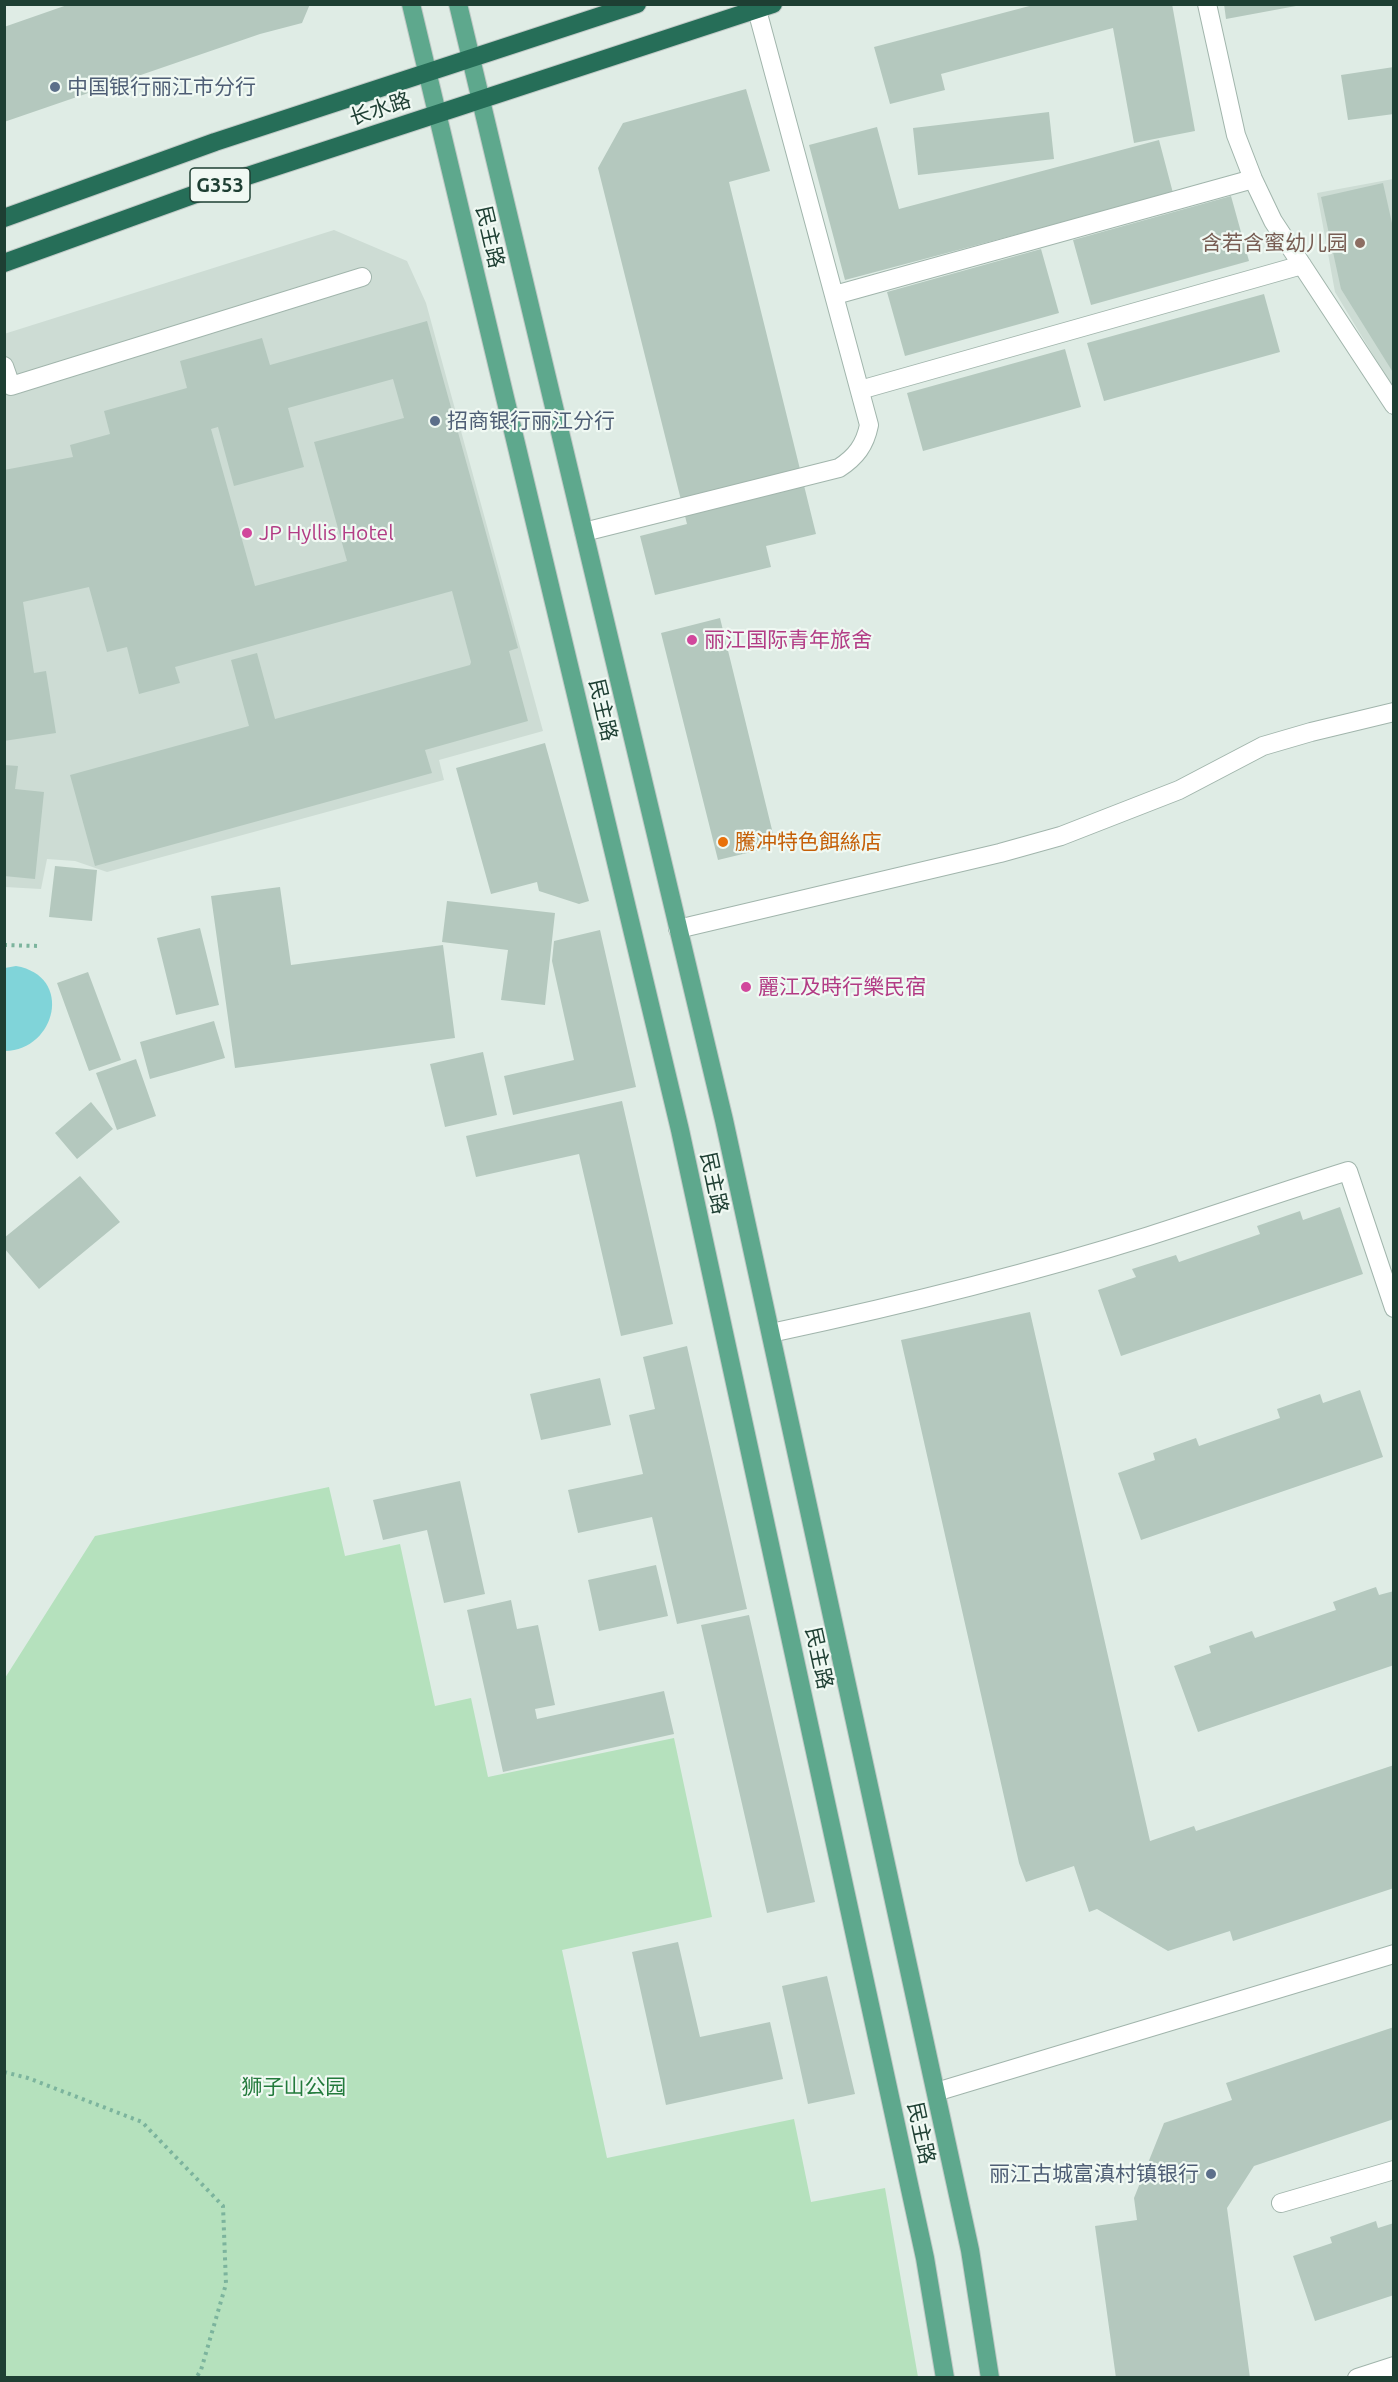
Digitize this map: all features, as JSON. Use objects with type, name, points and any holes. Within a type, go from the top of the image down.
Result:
[{"type":"highway","name":"长水路","points":[[4,218],[215,142],[637,4]]},
{"type":"highway","name":"长水路","points":[[4,263],[229,182],[765,7]]},
{"type":"main road","name":"民主路","points":[[411,4],[680,1130],[925,2258],[945,2378]]},
{"type":"main road","name":"民主路","points":[[458,4],[678,929],[771,1333],[970,2250],[990,2378]]},
{"type":"street","points":[[1207,4],[1236,135],[1253,179],[1273,221],[1394,405]]},
{"type":"street","points":[[584,532],[839,468],[860,451],[867,438],[869,425],[834,295],[765,7]]},
{"type":"street","points":[[834,295],[1253,179]]},
{"type":"street","points":[[860,390],[1302,265]]},
{"type":"street","points":[[4,366],[11,386],[362,278]]},
{"type":"street","points":[[678,929],[1000,853],[1061,836],[1179,790],[1263,746],[1394,712]]},
{"type":"street","points":[[771,1333],[926,1298],[1038,1268],[1149,1236],[1348,1171],[1394,1308]]},
{"type":"street","points":[[936,2092],[1394,1954]]},
{"type":"street","points":[[1281,2203],[1394,2170]]},
{"type":"street","points":[[1357,2378],[1394,2366]]},
{"type":"path","points":[[4,945],[39,946]]},
{"type":"path","points":[[4,2072],[28,2078],[142,2122],[223,2206],[226,2284],[201,2370],[196,2378]]},
{"type":"shaded area","name":"含若含蜜幼儿园","points":[[1393,179],[1393,388],[1335,292],[1317,193]]},
{"type":"shaded area","name":"JP Hyllis Hotel","points":[[334,230],[407,261],[426,303],[543,731],[439,760],[444,780],[107,872],[75,861],[47,859],[41,889],[5,887],[4,334]]},
{"type":"green space","name":"狮子山公园","points":[[329,1487],[345,1556],[400,1544],[435,1706],[471,1698],[488,1777],[674,1738],[712,1917],[562,1950],[607,2158],[794,2119],[811,2202],[885,2188],[918,2377],[5,2377],[5,1678],[95,1536]]},
{"type":"water","points":[[16,966],[34,972],[46,983],[51,997],[51,1012],[46,1026],[36,1039],[22,1047],[5,1051],[5,968]]},
{"type":"building","name":"中国银行丽江市分行","points":[[70,4],[310,4],[302,23],[260,34],[4,122],[4,27]]},
{"type":"building","points":[[1037,4],[1172,4],[1195,131],[1134,143],[1113,28],[941,74],[945,90],[890,104],[874,47]]},
{"type":"building","points":[[1224,4],[1296,4],[1296,6],[1226,19]]},
{"type":"building","points":[[1394,67],[1394,114],[1348,120],[1341,75]]},
{"type":"building","points":[[746,89],[770,171],[729,182],[816,534],[766,546],[771,567],[655,595],[640,536],[687,524],[598,168],[623,123]]},
{"type":"building","points":[[1049,112],[1054,159],[918,175],[913,128]]},
{"type":"building","points":[[877,127],[899,209],[1159,140],[1173,193],[845,280],[809,145]]},
{"type":"building","name":"含若含蜜幼儿园","points":[[1383,183],[1394,232],[1394,374],[1341,289],[1321,197]]},
{"type":"building","points":[[1231,196],[1249,261],[1091,305],[1073,240]]},
{"type":"building","points":[[1041,249],[1059,313],[905,356],[887,292]]},
{"type":"building","points":[[1264,294],[1280,352],[1104,401],[1087,343]]},
{"type":"building","points":[[427,321],[518,648],[509,651],[528,721],[425,750],[432,773],[95,866],[70,775],[249,726],[231,660],[257,653],[275,719],[470,665],[452,591],[175,667],[180,683],[139,694],[127,647],[107,652],[89,587],[23,602],[34,673],[46,671],[56,733],[4,741],[4,470],[73,457],[70,445],[110,434],[104,411],[187,388],[180,361],[262,338],[270,365]],"holes":[[[393,379],[404,418],[314,442],[347,561],[255,586],[211,429],[218,427],[234,486],[304,467],[288,408]]]},
{"type":"building","points":[[1065,349],[1081,407],[923,451],[907,393]]},
{"type":"building","points":[[720,618],[776,846],[718,860],[661,633]]},
{"type":"building","points":[[545,743],[589,901],[579,904],[539,891],[537,882],[491,894],[456,768]]},
{"type":"building","points":[[4,765],[18,766],[15,789],[44,792],[35,879],[4,876]]},
{"type":"building","points":[[55,866],[97,870],[92,921],[49,917]]},
{"type":"building","points":[[280,887],[291,965],[443,945],[455,1038],[235,1068],[211,896]]},
{"type":"building","points":[[447,901],[555,913],[545,1005],[501,1000],[508,950],[442,942]]},
{"type":"building","points":[[200,928],[219,1005],[176,1015],[157,938]]},
{"type":"building","points":[[600,930],[636,1087],[513,1115],[504,1076],[574,1060],[552,961],[554,941]]},
{"type":"building","points":[[88,972],[121,1060],[89,1071],[57,983]]},
{"type":"building","points":[[214,1021],[225,1058],[150,1079],[140,1042]]},
{"type":"building","points":[[483,1052],[497,1115],[445,1127],[430,1064]]},
{"type":"building","points":[[136,1059],[156,1116],[117,1130],[96,1073]]},
{"type":"building","points":[[622,1101],[673,1324],[621,1336],[579,1154],[476,1177],[466,1136]]},
{"type":"building","points":[[91,1102],[113,1129],[77,1159],[55,1133]]},
{"type":"building","points":[[80,1176],[120,1222],[39,1289],[4,1248],[4,1238]]},
{"type":"building","points":[[1340,1207],[1363,1274],[1121,1356],[1098,1290],[1136,1277],[1132,1269],[1176,1255],[1179,1262],[1260,1234],[1257,1226],[1300,1211],[1303,1220]]},
{"type":"building","points":[[1030,1312],[1150,1841],[1194,1826],[1196,1831],[1394,1765],[1394,1888],[1233,1941],[1230,1931],[1168,1951],[1097,1909],[1089,1912],[1074,1866],[1026,1882],[1019,1863],[901,1340]]},
{"type":"building","points":[[687,1346],[747,1609],[677,1624],[652,1517],[578,1533],[568,1490],[643,1474],[629,1415],[655,1409],[643,1357]]},
{"type":"building","points":[[600,1378],[611,1425],[541,1440],[530,1394]]},
{"type":"building","points":[[1360,1390],[1383,1457],[1141,1540],[1118,1473],[1155,1460],[1153,1453],[1196,1438],[1199,1446],[1280,1418],[1277,1409],[1320,1394],[1323,1403]]},
{"type":"building","points":[[460,1481],[485,1594],[444,1603],[427,1530],[383,1540],[373,1500]]},
{"type":"building","points":[[656,1565],[668,1616],[599,1631],[588,1580]]},
{"type":"building","points":[[1376,1587],[1379,1595],[1394,1591],[1394,1665],[1198,1732],[1174,1666],[1211,1653],[1209,1646],[1252,1631],[1255,1638],[1336,1610],[1333,1602]]},
{"type":"building","points":[[511,1600],[517,1629],[538,1625],[555,1705],[535,1709],[537,1719],[664,1691],[674,1734],[503,1772],[467,1610]]},
{"type":"building","points":[[749,1615],[815,1902],[767,1913],[701,1625]]},
{"type":"building","points":[[678,1942],[700,2037],[770,2022],[783,2079],[666,2105],[632,1952]]},
{"type":"building","points":[[827,1976],[855,2094],[808,2104],[782,1986]]},
{"type":"building","points":[[1394,2027],[1394,2119],[1254,2166],[1227,2208],[1250,2378],[1116,2378],[1095,2226],[1137,2220],[1134,2198],[1164,2123],[1232,2100],[1226,2083]]},
{"type":"building","points":[[1376,2221],[1378,2228],[1394,2223],[1394,2295],[1315,2321],[1293,2256],[1332,2243],[1330,2237]]},
{"type":"place","name":"中国银行丽江市分行","points":[[55,87]]},
{"type":"place","name":"含若含蜜幼儿园","points":[[1360,243]]},
{"type":"place","name":"招商银行丽江分行","points":[[435,421]]},
{"type":"place","name":"JP Hyllis Hotel","points":[[247,533]]},
{"type":"place","name":"丽江国际青年旅舍","points":[[692,640]]},
{"type":"place","name":"騰冲特色餌絲店","points":[[723,842]]},
{"type":"place","name":"麗江及時行樂民宿","points":[[746,987]]},
{"type":"place","name":"丽江古城富滇村镇银行","points":[[1211,2174]]}]
